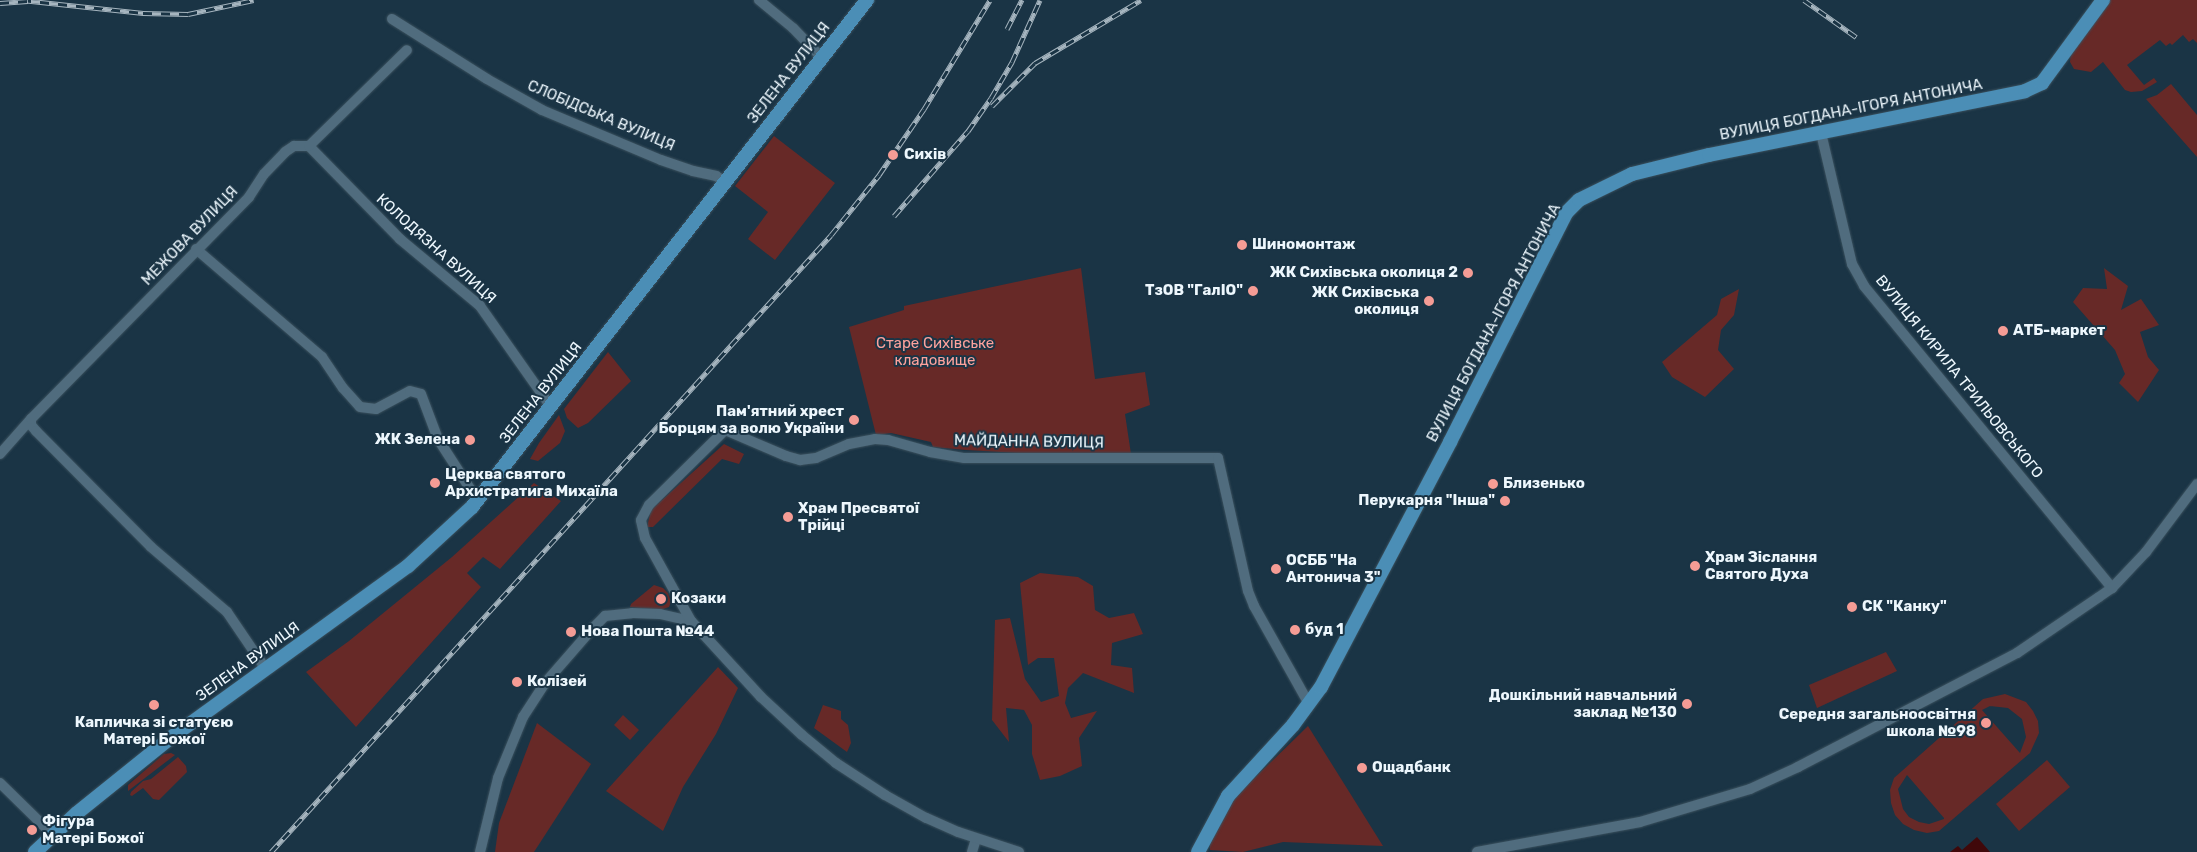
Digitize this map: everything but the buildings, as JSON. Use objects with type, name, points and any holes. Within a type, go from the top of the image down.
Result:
[{"type":"main road","name":"ЗЕЛЕНА ВУЛИЦЯ","points":[[35,852],[52,834],[169,739],[408,566],[451,529],[478,501],[867,0]]},
{"type":"main road","name":"ВУЛИЦЯ БОГДАНА-ІГОРЯ АНТОНИЧА","points":[[1198,852],[1228,796],[1309,704],[1339,653],[1433,475],[1566,213],[1579,200],[1632,174],[1709,155],[2008,96],[2042,84],[2103,0]]},
{"type":"street","points":[[759,0],[793,28],[822,58]]},
{"type":"street","name":"СЛОБІДСЬКА ВУЛИЦЯ","points":[[392,19],[487,79],[542,110],[661,160],[693,171],[716,176],[726,182]]},
{"type":"street","points":[[309,146],[407,50]]},
{"type":"street","name":"ВУЛИЦЯ КИРИЛА ТРИЛЬОВСЬКОГО","points":[[1822,133],[1852,264],[1864,286],[2112,588]]},
{"type":"street","name":"МЕЖОВА ВУЛИЦЯ","points":[[0,454],[30,419],[90,361],[196,249],[250,197],[264,174],[285,152],[294,146],[309,146]]},
{"type":"street","name":"КОЛОДЯЗНА ВУЛИЦЯ","points":[[309,146],[400,239],[480,306],[551,407]]},
{"type":"street","points":[[196,249],[322,357],[343,388],[360,407],[376,409],[410,391],[421,394],[438,439],[478,501]]},
{"type":"street","points":[[30,419],[31,425],[36,431],[151,547],[227,612],[265,668]]},
{"type":"street","name":"МАЙДАННА ВУЛИЦЯ","points":[[691,621],[658,563],[643,531],[643,513],[725,430],[800,460],[816,458],[849,444],[875,439],[888,440],[930,452],[964,458],[1218,458],[1248,591],[1254,606],[1309,704]]},
{"type":"street","points":[[1477,852],[1640,822],[1750,789],[1798,767],[2017,653],[2112,588],[2146,552],[2197,484]]},
{"type":"street","points":[[480,852],[498,778],[523,717],[545,683],[590,630],[605,616],[632,614],[660,614],[691,621],[761,697],[832,760],[910,809],[976,839],[1019,852]]},
{"type":"street","points":[[0,783],[52,834]]},
{"type":"street","points":[[972,852],[976,839]]},
{"type":"green space","points":[[2110,0],[2197,0],[2197,43],[2193,39],[2189,42],[2183,35],[2172,45],[2170,43],[2166,46],[2160,40],[2127,65],[2144,85],[2154,78],[2157,82],[2142,91],[2131,92],[2125,90],[2103,62],[2091,72],[2074,69],[2070,62],[2071,51]]},
{"type":"green space","points":[[2171,84],[2197,115],[2197,157],[2146,99],[2157,95]]},
{"type":"green space","points":[[774,136],[835,183],[775,260],[748,239],[768,212],[735,186]]},
{"type":"green space","name":"Старе Сихівське кладовище","points":[[1081,268],[1095,379],[1145,372],[1150,405],[1125,414],[1131,454],[1053,455],[966,450],[933,447],[931,442],[891,433],[876,435],[849,327],[904,310],[904,306]]},
{"type":"green space","points":[[2104,268],[2128,286],[2121,310],[2141,299],[2159,325],[2140,332],[2148,357],[2159,370],[2138,402],[2119,383],[2125,374],[2115,350],[2073,302],[2083,288],[2107,289]]},
{"type":"green space","points":[[1739,289],[1734,315],[1721,330],[1718,350],[1734,369],[1705,397],[1672,377],[1662,362],[1717,315],[1721,299]]},
{"type":"green space","points":[[608,352],[631,381],[588,423],[578,428],[567,418],[564,409]]},
{"type":"green space","points":[[559,415],[565,431],[560,443],[538,461],[530,459],[539,443]]},
{"type":"green space","points":[[724,444],[744,454],[739,464],[722,459],[653,527],[647,527],[651,510]]},
{"type":"green space","points":[[534,483],[561,501],[500,569],[483,557],[467,573],[481,587],[356,727],[306,672],[349,641],[452,557]]},
{"type":"green space","points":[[1040,573],[1078,577],[1093,586],[1095,610],[1109,618],[1134,613],[1143,634],[1112,643],[1111,665],[1132,668],[1134,693],[1083,673],[1068,688],[1065,703],[1071,718],[1097,711],[1079,738],[1082,766],[1060,776],[1040,780],[1032,754],[1032,725],[1024,710],[1006,708],[1009,742],[992,720],[995,620],[1010,618],[1025,679],[1041,702],[1059,696],[1054,658],[1038,658],[1028,665],[1020,583]]},
{"type":"green space","points":[[654,585],[663,588],[668,593],[671,602],[669,607],[660,610],[630,607],[631,604]]},
{"type":"green space","points":[[1886,652],[1897,671],[1817,708],[1809,685]]},
{"type":"green space","points":[[718,667],[738,688],[716,734],[683,787],[663,831],[606,791]]},
{"type":"green space","points":[[2005,694],[2026,702],[2038,721],[2039,733],[2030,753],[1939,831],[1927,833],[1914,830],[1903,824],[1895,815],[1891,803],[1890,790],[1894,778],[1983,699]],"holes":[[[1990,706],[2008,708],[2022,719],[2026,737],[2020,753],[1982,710]],[[1907,775],[1944,818],[1944,819],[1929,824],[1909,817],[1903,809],[1898,789]]]},
{"type":"green space","points":[[823,705],[841,711],[841,719],[848,725],[851,743],[847,752],[814,728]]},
{"type":"green space","points":[[623,715],[639,730],[630,740],[614,725]]},
{"type":"green space","points":[[537,723],[591,764],[534,852],[495,852],[499,823]]},
{"type":"green space","points":[[1308,726],[1383,846],[1283,842],[1243,852],[1210,850],[1210,839],[1234,798]]},
{"type":"green space","points":[[171,753],[175,755],[128,791],[128,785],[164,754]]},
{"type":"green space","points":[[178,757],[186,766],[187,772],[159,800],[153,799],[143,788],[132,796],[130,795],[143,781],[151,779]]},
{"type":"green space","points":[[2047,760],[2070,787],[2019,831],[1996,804]]},
{"type":"shaded area","points":[[1977,837],[1990,852],[1950,852],[1958,846],[1962,850]]},
{"type":"railway","points":[[22,0],[143,13],[188,14],[254,0]]},
{"type":"railway","points":[[271,852],[831,235],[879,175],[924,109],[990,0]]},
{"type":"railway","points":[[1007,29],[1022,0]]},
{"type":"railway","points":[[894,216],[968,131],[991,98],[1012,62],[1040,0]]},
{"type":"railway","points":[[992,106],[1035,63],[1141,0]]},
{"type":"railway","points":[[1804,0],[1856,37]]},
{"type":"railway","points":[[0,3],[28,1]]},
{"type":"place","name":"Сихів","points":[[893,155]]},
{"type":"place","name":"Шиномонтаж","points":[[1242,245]]},
{"type":"place","name":"ЖК Сихівська околиця 2","points":[[1468,273]]},
{"type":"place","name":"ТзОВ \"ГалІО\"","points":[[1253,291]]},
{"type":"place","name":"ЖК Сихівська околиця","points":[[1429,301]]},
{"type":"place","name":"АТБ-маркет","points":[[2003,331]]},
{"type":"place","name":"Пам'ятний хрест Борцям за волю України","points":[[854,420]]},
{"type":"place","name":"ЖК Зелена","points":[[470,440]]},
{"type":"place","name":"Церква святого Архистратига Михаїла","points":[[435,483]]},
{"type":"place","name":"Близенько","points":[[1493,484]]},
{"type":"place","name":"Перукарня \"Інша\"","points":[[1505,501]]},
{"type":"place","name":"Храм Пресвятої Трійці","points":[[788,517]]},
{"type":"place","name":"Храм Зіслання Святого Духа","points":[[1695,566]]},
{"type":"place","name":"ОСББ \"На Антонича 3\"","points":[[1276,569]]},
{"type":"place","name":"Козаки","points":[[661,599]]},
{"type":"place","name":"СК \"Канку\"","points":[[1852,607]]},
{"type":"place","name":"буд 1","points":[[1295,630]]},
{"type":"place","name":"Нова Пошта №44","points":[[571,632]]},
{"type":"place","name":"Колізей","points":[[517,682]]},
{"type":"place","name":"Дошкільний навчальний заклад №130","points":[[1687,704]]},
{"type":"place","name":"Капличка зі статуєю Матері Божої","points":[[154,705]]},
{"type":"place","name":"Середня загальноосвітня школа №98","points":[[1986,723]]},
{"type":"place","name":"Ощадбанк","points":[[1362,768]]},
{"type":"place","name":"Фігура Матері Божої","points":[[32,830]]}]
